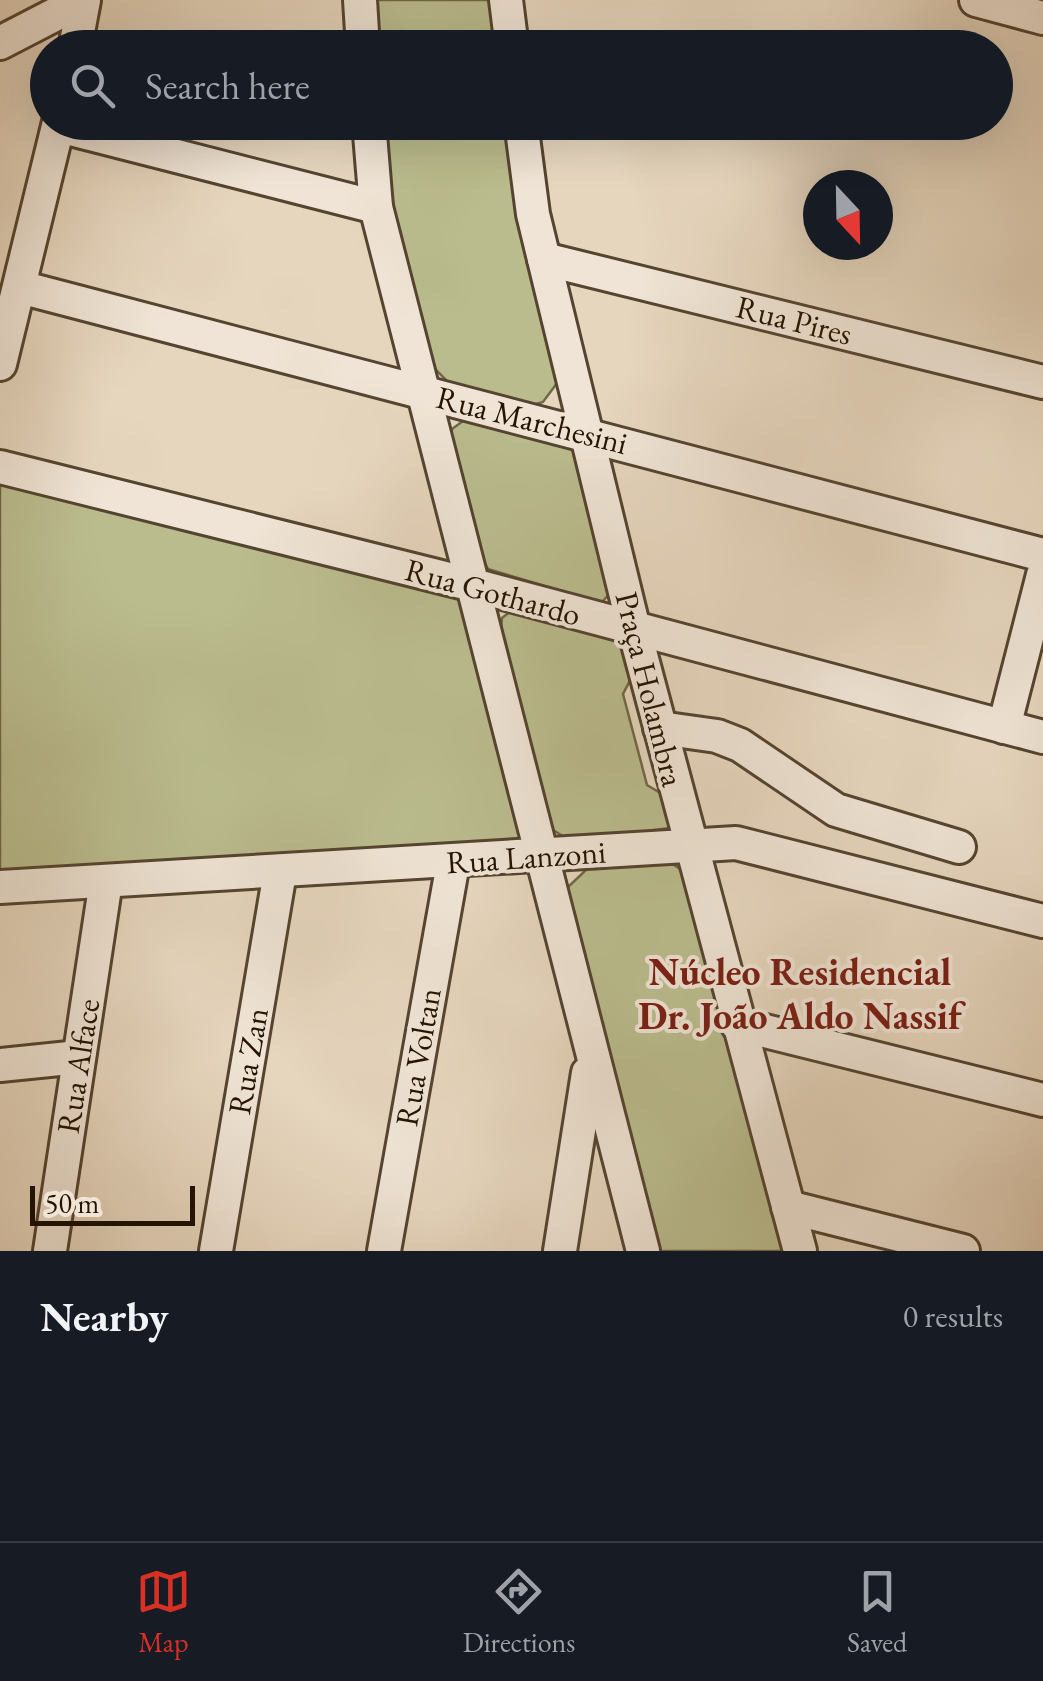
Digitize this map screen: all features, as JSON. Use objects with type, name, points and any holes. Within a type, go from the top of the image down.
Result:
[{"type":"street","points":[[0,43],[84,0]]},
{"type":"street","points":[[78,30],[84,0]]},
{"type":"street","points":[[360,0],[362,30]]},
{"type":"street","points":[[506,0],[510,30]]},
{"type":"street","points":[[976,0],[1043,18]]},
{"type":"street","points":[[0,364],[55,140]]},
{"type":"street","points":[[120,140],[376,207]]},
{"type":"street","points":[[370,140],[376,207],[642,1251]]},
{"type":"street","name":"Praça Holambra","points":[[524,140],[544,259],[634,629],[800,1251]]},
{"type":"street","name":"Rua Pires","points":[[544,259],[1043,382]]},
{"type":"street","name":"Rua Marchesini","points":[[20,288],[1043,555]]},
{"type":"street","name":"Rua Gothardo","points":[[0,467],[473,585],[1043,737]]},
{"type":"street","points":[[1004,727],[1043,575]]},
{"type":"street","points":[[660,728],[728,740],[836,810],[960,847]]},
{"type":"street","name":"Rua Lanzoni","points":[[0,887],[542,858],[689,843],[736,843],[1043,920]]},
{"type":"street","name":"Rua Voltan","points":[[384,1251],[452,863]]},
{"type":"street","name":"Rua Zan","points":[[221,1250],[280,872]]},
{"type":"street","name":"Rua Alface","points":[[50,1251],[106,881]]},
{"type":"street","points":[[737,1024],[1043,1100]]},
{"type":"street","points":[[0,1065],[79,1057]]},
{"type":"street","points":[[560,1251],[590,1059]]},
{"type":"street","points":[[788,1207],[963,1251]]},
{"type":"green space","points":[[375,0],[495,0],[498,30],[378,30]]},
{"type":"green space","points":[[385,140],[512,140],[560,379],[543,402],[526,407],[452,386],[432,366],[392,214]]},
{"type":"green space","points":[[470,416],[577,445],[612,591],[601,603],[488,569],[482,559],[451,438],[452,429]]},
{"type":"green space","points":[[0,482],[459,594],[525,849],[0,878]]},
{"type":"green space","points":[[511,611],[621,642],[635,671],[623,694],[647,785],[667,797],[672,817],[669,828],[572,842],[550,828],[501,629],[502,618]]},
{"type":"green space","points":[[671,863],[683,871],[784,1251],[655,1251],[567,901],[568,887],[587,869]]},
{"type":"district","name":"Núcleo Residencial Dr. João Aldo Nassif","points":[[800,993]]}]
